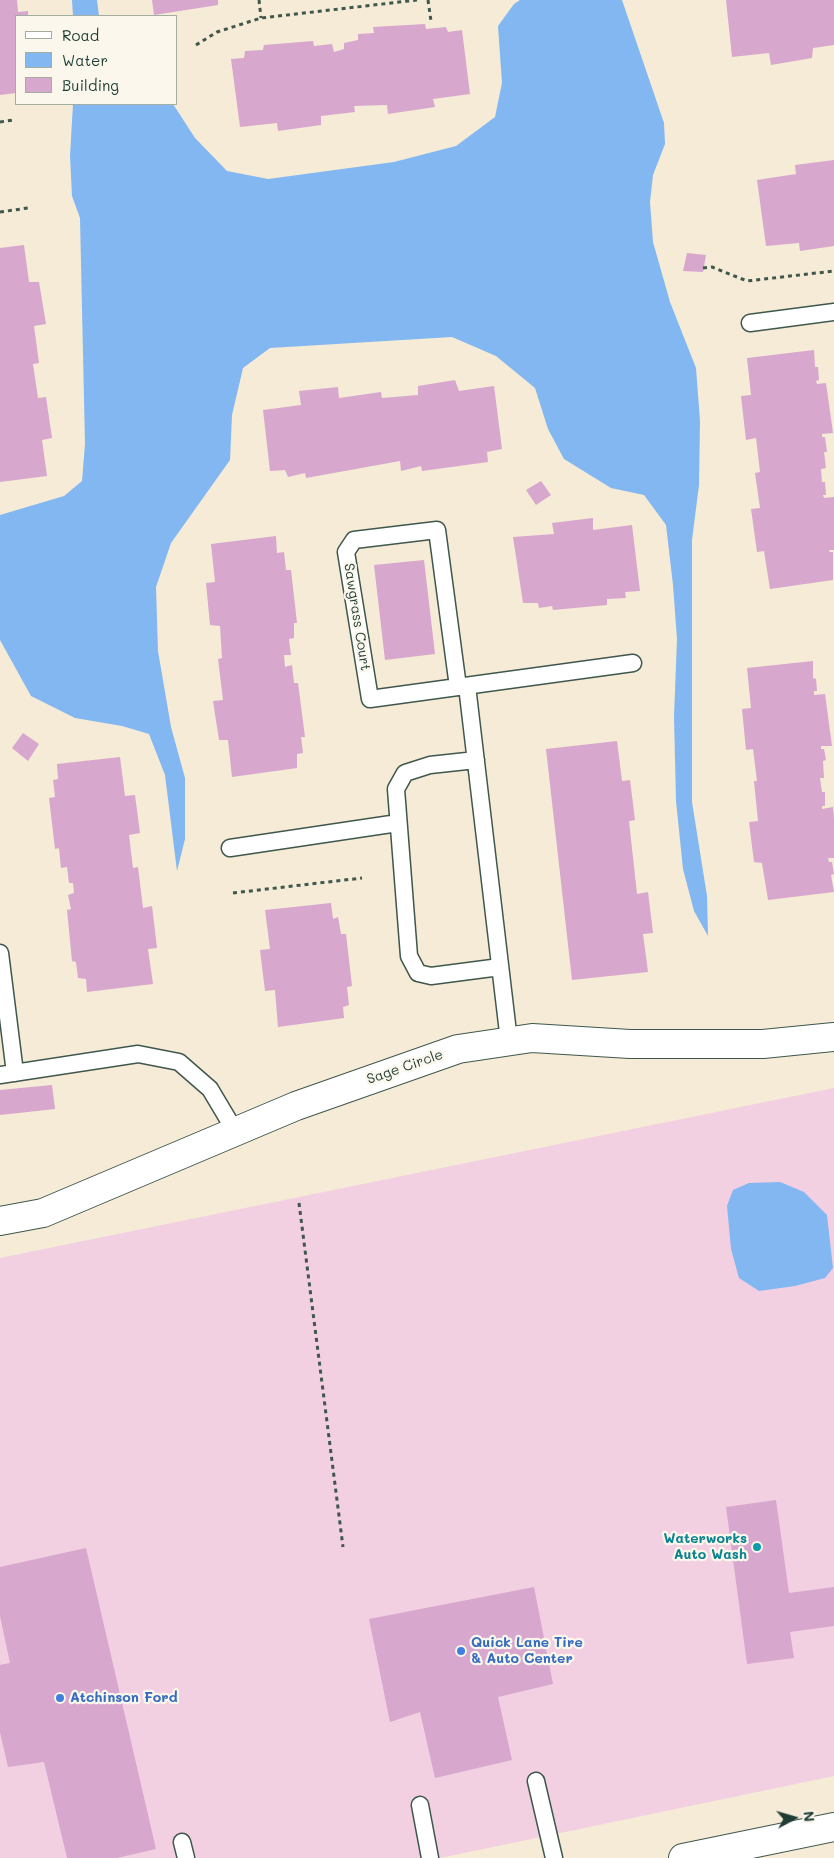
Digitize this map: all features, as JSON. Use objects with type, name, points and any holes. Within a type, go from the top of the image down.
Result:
[{"type":"street","name":"Sage Circle","points":[[0,1221],[43,1212],[296,1106],[458,1048],[532,1038],[630,1044],[763,1044],[834,1037]]},
{"type":"street","points":[[683,1858],[834,1827]]},
{"type":"lane","points":[[750,323],[834,312]]},
{"type":"lane","name":"Sawgrass Court","points":[[509,1041],[476,760],[463,687],[436,530],[354,540],[346,552],[370,699],[463,687],[633,664]]},
{"type":"lane","points":[[476,760],[430,765],[405,773],[396,789],[409,956],[418,973],[431,976],[500,967]]},
{"type":"lane","points":[[230,848],[398,823]]},
{"type":"lane","points":[[0,953],[7,1074],[138,1054],[179,1062],[210,1089],[235,1131]]},
{"type":"lane","points":[[536,1782],[554,1858]]},
{"type":"lane","points":[[420,1805],[430,1858]]},
{"type":"path","points":[[259,0],[261,18]]},
{"type":"path","points":[[196,45],[217,32],[261,18],[417,0]]},
{"type":"path","points":[[428,0],[431,21]]},
{"type":"path","points":[[0,122],[14,120]]},
{"type":"path","points":[[0,212],[28,208]]},
{"type":"path","points":[[703,268],[712,267],[747,280],[834,271]]},
{"type":"path","points":[[233,893],[362,878]]},
{"type":"path","points":[[299,1203],[343,1547]]},
{"type":"shaded area","points":[[834,1088],[834,1776],[440,1858],[0,1858],[0,1258]]},
{"type":"water","points":[[72,0],[97,0],[99,15],[73,15]]},
{"type":"water","points":[[520,0],[622,0],[664,123],[665,144],[653,175],[650,202],[653,242],[670,302],[696,368],[700,421],[699,485],[692,540],[692,802],[707,896],[708,936],[694,911],[683,869],[676,801],[674,717],[677,639],[666,525],[644,495],[611,488],[564,459],[548,429],[535,388],[496,356],[452,337],[270,348],[243,368],[232,415],[230,460],[171,543],[156,587],[158,651],[171,727],[185,778],[185,839],[177,871],[165,775],[149,734],[122,726],[75,718],[31,696],[0,640],[0,515],[64,496],[82,481],[85,444],[80,218],[72,196],[70,156],[73,105],[174,105],[195,138],[227,171],[268,179],[394,162],[456,146],[495,117],[502,83],[498,26],[514,4]]},
{"type":"water","points":[[780,1182],[804,1192],[827,1215],[833,1268],[825,1278],[795,1286],[759,1291],[739,1278],[731,1249],[727,1206],[733,1190],[749,1183]]},
{"type":"building","points":[[0,0],[17,0],[18,12],[28,11],[28,15],[15,15],[15,93],[0,95]]},
{"type":"building","points":[[152,0],[218,0],[218,5],[154,15]]},
{"type":"building","points":[[726,0],[834,0],[834,45],[813,48],[812,58],[771,65],[769,53],[732,57]]},
{"type":"building","points":[[425,24],[426,29],[446,27],[448,32],[462,30],[470,94],[433,99],[435,107],[388,114],[387,105],[354,106],[355,112],[321,116],[321,125],[278,131],[277,123],[240,127],[231,59],[244,58],[245,51],[263,50],[264,45],[313,41],[314,46],[332,44],[334,52],[344,49],[344,43],[358,40],[358,34],[374,33],[373,27]]},
{"type":"building","points":[[834,160],[834,246],[800,251],[799,243],[766,246],[757,180],[796,174],[795,165]]},
{"type":"building","points":[[24,245],[29,282],[39,282],[46,324],[34,326],[39,363],[33,364],[38,398],[46,397],[52,438],[42,440],[47,476],[0,482],[0,248]]},
{"type":"building","points":[[687,253],[706,255],[703,272],[683,271]]},
{"type":"building","points":[[814,350],[815,367],[818,367],[819,380],[816,381],[817,384],[826,383],[833,433],[822,434],[822,437],[825,437],[827,452],[824,452],[826,468],[821,469],[822,482],[825,482],[826,495],[823,495],[824,498],[834,497],[834,550],[829,550],[833,552],[833,580],[770,589],[764,551],[757,552],[751,509],[760,508],[755,473],[760,472],[756,438],[746,440],[741,396],[751,395],[747,358]]},
{"type":"building","points":[[455,380],[459,391],[494,386],[502,449],[487,452],[488,462],[422,471],[421,466],[401,471],[400,461],[306,478],[305,473],[288,477],[285,470],[270,471],[263,410],[301,405],[299,391],[338,387],[339,398],[381,392],[382,398],[418,395],[418,386]]},
{"type":"building","points":[[541,481],[551,495],[536,505],[526,490]]},
{"type":"building","points":[[593,518],[593,530],[632,525],[640,591],[625,592],[626,598],[607,599],[607,605],[553,610],[552,606],[539,608],[538,603],[523,603],[513,537],[554,534],[552,523]]},
{"type":"building","points":[[276,536],[277,553],[284,552],[286,570],[291,570],[297,623],[294,623],[294,638],[289,639],[291,655],[284,655],[285,667],[292,665],[294,683],[298,683],[305,737],[301,737],[303,753],[297,754],[297,768],[232,777],[228,740],[219,740],[213,701],[223,700],[218,659],[222,658],[220,626],[210,625],[206,583],[215,582],[211,544]]},
{"type":"building","points":[[424,560],[435,654],[385,660],[374,565]]},
{"type":"building","points":[[813,661],[813,678],[816,679],[817,691],[814,691],[814,695],[825,694],[832,746],[821,746],[821,749],[824,749],[826,760],[823,761],[824,778],[820,778],[822,792],[825,792],[825,806],[822,806],[822,809],[833,807],[834,858],[828,858],[829,862],[832,862],[834,874],[831,875],[834,892],[768,900],[762,863],[754,862],[749,822],[758,821],[754,781],[757,781],[753,749],[746,750],[742,709],[751,708],[747,668]]},
{"type":"building","points":[[23,733],[39,744],[28,761],[12,748]]},
{"type":"building","points":[[617,741],[622,781],[630,780],[635,820],[629,821],[637,894],[648,892],[653,933],[643,934],[648,972],[572,980],[546,749]]},
{"type":"building","points":[[120,757],[125,796],[135,795],[140,833],[129,835],[133,868],[138,867],[143,908],[152,906],[157,948],[148,949],[153,984],[87,992],[86,979],[78,978],[76,962],[72,961],[67,910],[71,909],[68,895],[74,893],[73,883],[69,883],[67,867],[61,868],[59,848],[55,849],[49,798],[55,797],[53,780],[58,779],[57,764]]},
{"type":"building","points":[[331,903],[333,919],[338,917],[341,934],[346,934],[352,986],[347,987],[349,1005],[343,1007],[344,1018],[278,1027],[275,990],[265,991],[260,950],[270,949],[265,910]]},
{"type":"building","points":[[52,1085],[55,1109],[0,1115],[0,1090]]},
{"type":"building","name":"Waterworks Auto Wash","points":[[776,1500],[789,1593],[834,1587],[834,1626],[790,1632],[794,1658],[747,1664],[726,1507]]},
{"type":"building","name":"Atchinson Ford","points":[[86,1548],[156,1849],[117,1858],[67,1858],[44,1762],[8,1767],[0,1732],[0,1665],[10,1663],[0,1616],[0,1567]]},
{"type":"building","name":"Quick Lane Tire & Auto Center","points":[[534,1587],[553,1684],[498,1697],[512,1760],[435,1778],[420,1712],[390,1722],[369,1619]]},
{"type":"place","name":"Waterworks Auto Wash","points":[[757,1547]]},
{"type":"place","name":"Quick Lane Tire & Auto Center","points":[[461,1651]]},
{"type":"place","name":"Atchinson Ford","points":[[60,1698]]}]
